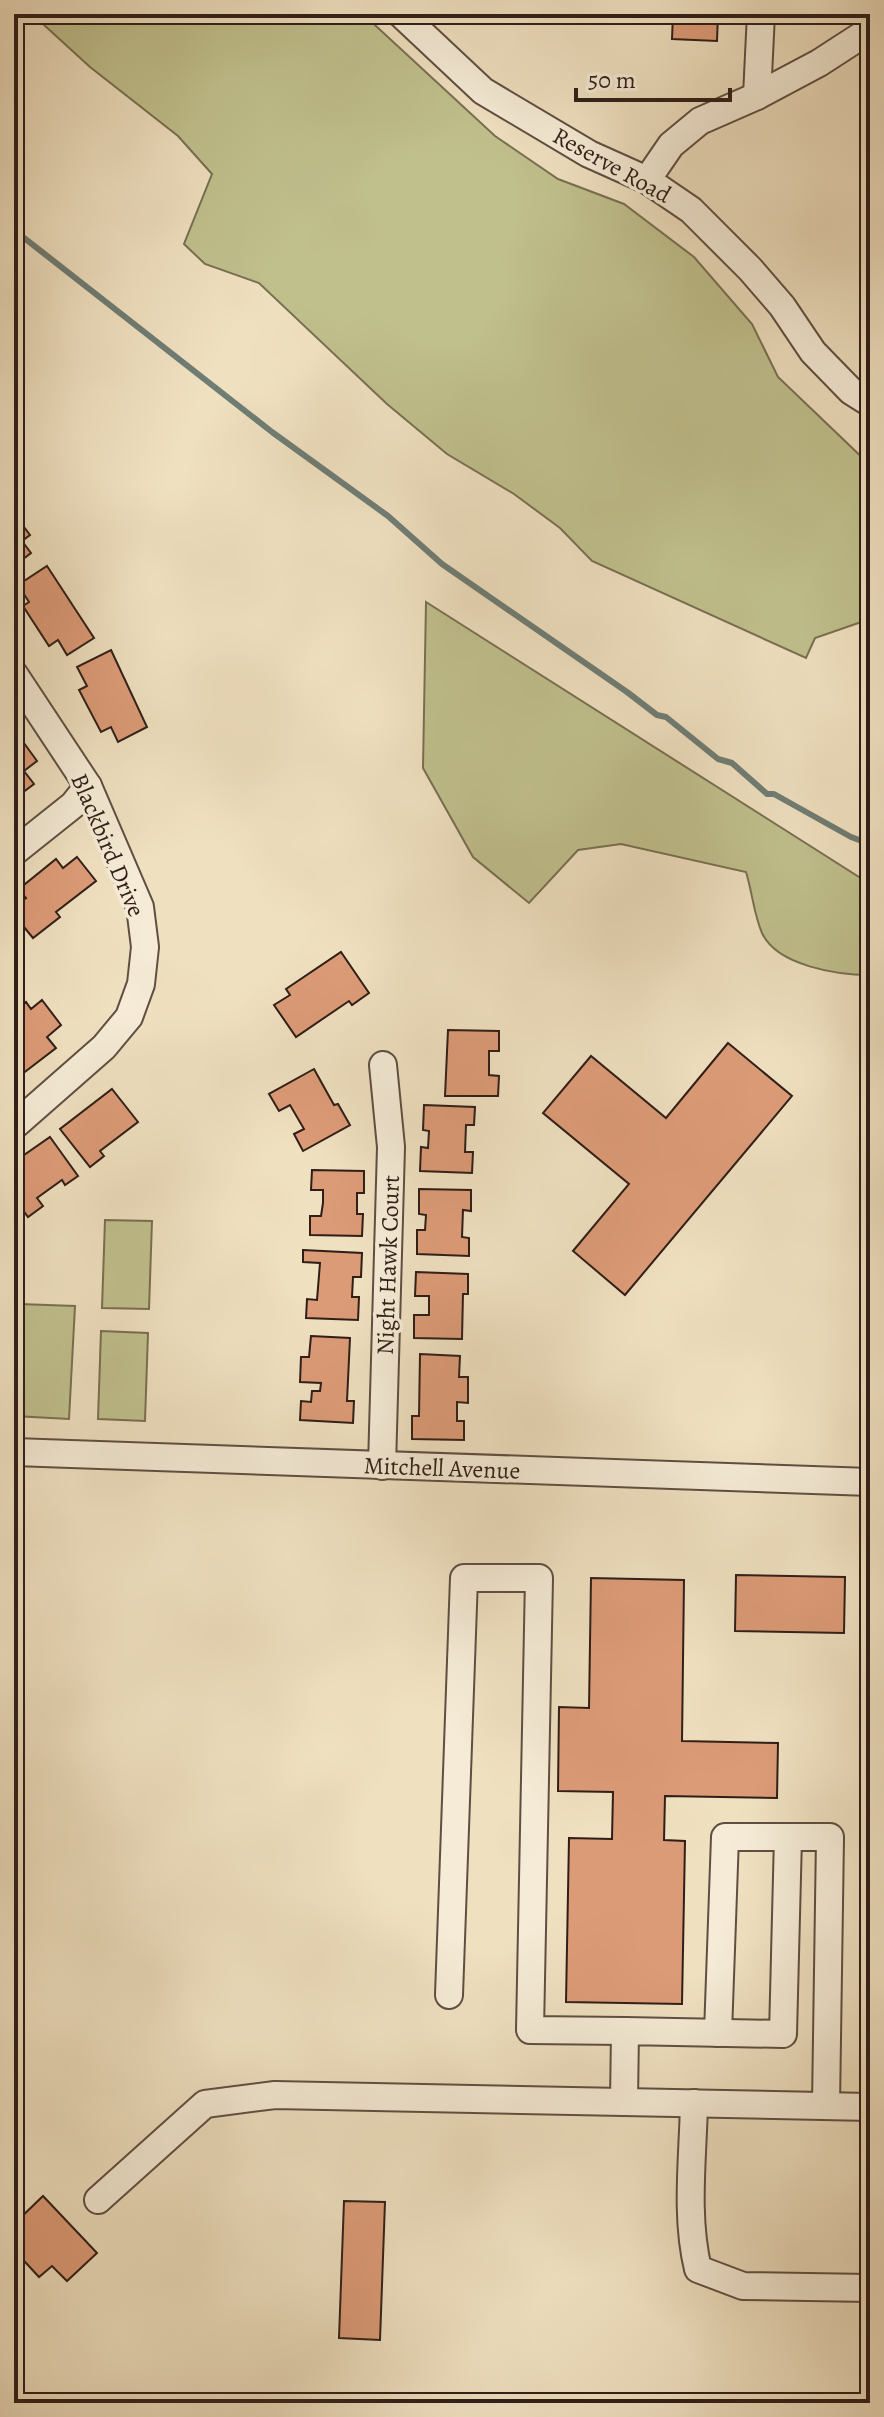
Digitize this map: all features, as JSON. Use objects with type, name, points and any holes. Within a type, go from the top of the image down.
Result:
[{"type":"street","name":"Reserve Road","points":[[401,14],[483,91],[589,154],[647,180],[691,210],[782,306],[813,352],[851,391],[870,403]]},
{"type":"street","points":[[757,96],[761,14]]},
{"type":"street","points":[[647,180],[671,145],[700,121],[757,96],[819,63],[870,30]]},
{"type":"street","name":"Blackbird Drive","points":[[14,674],[88,786],[140,907],[145,947],[141,984],[129,1017],[104,1047],[14,1126]]},
{"type":"street","points":[[14,852],[73,805],[88,786]]},
{"type":"street","name":"Night Hawk Court","points":[[382,1466],[391,1147],[383,1065]]},
{"type":"street","name":"Mitchell Avenue","points":[[14,1452],[870,1482]]},
{"type":"street","points":[[449,1995],[464,1578],[539,1578],[530,2030],[783,2034],[788,1837]]},
{"type":"street","points":[[718,2033],[725,1837],[830,1837],[826,2105]]},
{"type":"street","points":[[624,2101],[625,2031]]},
{"type":"street","points":[[98,2200],[205,2104],[275,2095],[870,2107]]},
{"type":"street","points":[[694,2103],[693,2249],[698,2269],[743,2286],[870,2288]]},
{"type":"green space","points":[[32,14],[363,14],[495,136],[558,179],[624,204],[694,257],[752,324],[778,377],[870,465],[870,619],[815,638],[806,658],[592,561],[560,528],[514,494],[447,454],[387,404],[259,283],[205,264],[184,244],[212,174],[178,136],[90,67]]},
{"type":"green space","points":[[426,602],[870,884],[870,975],[810,966],[794,961],[770,944],[757,919],[746,872],[621,844],[578,850],[529,903],[473,857],[423,768]]},
{"type":"green space","points":[[105,1220],[152,1221],[149,1309],[102,1308]]},
{"type":"green space","points":[[19,1304],[75,1306],[69,1419],[14,1416]]},
{"type":"green space","points":[[101,1331],[148,1333],[145,1421],[98,1419]]},
{"type":"building","points":[[673,14],[718,14],[717,41],[672,39]]},
{"type":"building","points":[[18,519],[30,535],[22,541],[31,553],[14,566],[14,522]]},
{"type":"building","points":[[47,566],[94,638],[67,655],[58,640],[49,646],[23,606],[29,602],[18,585]]},
{"type":"building","points":[[111,650],[147,727],[118,742],[111,727],[101,732],[79,690],[87,686],[77,667]]},
{"type":"building","points":[[16,732],[37,761],[24,771],[34,784],[14,799]]},
{"type":"building","points":[[77,857],[96,881],[56,912],[60,917],[33,938],[14,915],[14,907],[26,898],[19,889],[56,859],[63,868]]},
{"type":"building","points":[[341,952],[369,993],[352,1005],[349,1001],[296,1037],[274,1005],[290,995],[286,989]]},
{"type":"building","points":[[42,1000],[61,1025],[47,1037],[56,1048],[17,1078],[14,1075],[14,1019],[18,1015],[14,1011],[26,1002],[31,1009]]},
{"type":"building","points":[[448,1030],[499,1031],[499,1051],[489,1051],[489,1075],[499,1076],[498,1096],[445,1096]]},
{"type":"building","points":[[728,1043],[792,1096],[625,1295],[573,1251],[629,1184],[543,1113],[591,1056],[666,1118]]},
{"type":"building","points":[[314,1069],[334,1105],[338,1104],[350,1125],[303,1151],[294,1134],[304,1129],[290,1105],[279,1111],[269,1094]]},
{"type":"building","points":[[112,1089],[138,1122],[100,1151],[104,1156],[90,1167],[60,1129]]},
{"type":"building","points":[[424,1105],[475,1107],[474,1125],[466,1125],[465,1152],[473,1152],[472,1173],[420,1171],[421,1147],[428,1148],[429,1131],[423,1130]]},
{"type":"building","points":[[50,1137],[78,1176],[65,1185],[62,1180],[37,1198],[43,1206],[28,1217],[14,1198],[14,1162]]},
{"type":"building","points":[[312,1170],[364,1171],[364,1193],[357,1193],[357,1214],[363,1214],[362,1236],[310,1235],[310,1216],[321,1216],[323,1203],[323,1190],[311,1190]]},
{"type":"building","points":[[419,1189],[471,1190],[471,1211],[463,1210],[462,1237],[469,1238],[469,1256],[417,1254],[417,1230],[425,1230],[426,1215],[419,1214]]},
{"type":"building","points":[[303,1250],[362,1253],[361,1277],[353,1277],[352,1297],[359,1297],[358,1320],[306,1318],[307,1299],[317,1300],[320,1263],[303,1262]]},
{"type":"building","points":[[416,1272],[468,1274],[468,1294],[463,1294],[462,1339],[414,1338],[414,1315],[429,1315],[429,1296],[415,1296]]},
{"type":"building","points":[[311,1336],[350,1338],[347,1401],[354,1401],[353,1423],[300,1420],[301,1401],[311,1402],[312,1391],[320,1391],[321,1383],[300,1382],[301,1357],[309,1357]]},
{"type":"building","points":[[420,1354],[460,1356],[459,1377],[468,1377],[468,1403],[457,1402],[457,1421],[464,1421],[464,1440],[412,1439],[412,1416],[419,1416]]},
{"type":"building","points":[[736,1575],[845,1577],[844,1633],[735,1631]]},
{"type":"building","points":[[591,1578],[684,1580],[682,1741],[778,1743],[777,1798],[665,1796],[664,1840],[685,1841],[682,2004],[566,2002],[569,1838],[612,1839],[613,1792],[558,1791],[559,1707],[589,1708]]},
{"type":"building","points":[[43,2196],[97,2253],[67,2281],[52,2266],[39,2277],[14,2250],[14,2224]]},
{"type":"building","points":[[344,2201],[385,2202],[380,2340],[339,2338]]},
{"type":"waterway","points":[[14,230],[272,432],[388,516],[442,564],[657,715],[666,717],[718,759],[732,763],[767,794],[774,794],[851,837],[870,844]]}]
